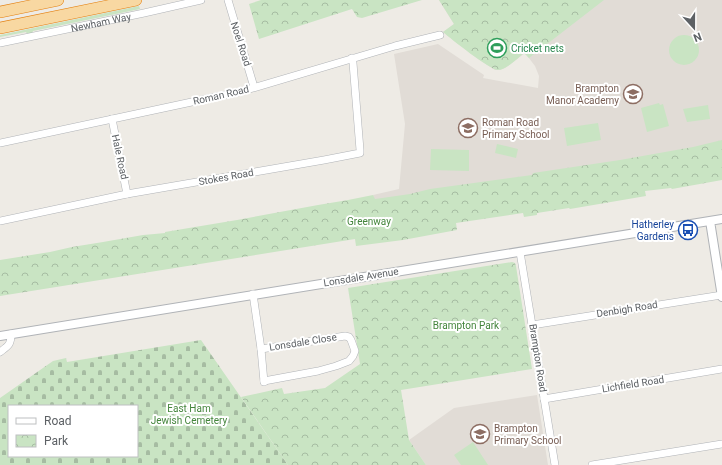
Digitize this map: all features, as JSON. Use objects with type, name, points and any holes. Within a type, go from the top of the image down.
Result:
[{"type":"highway","points":[[0,12],[58,0]]},
{"type":"highway","name":"Newham Way","points":[[0,28],[136,0]]},
{"type":"street","name":"Newham Way","points":[[0,43],[201,0]]},
{"type":"street","name":"Noel Road","points":[[228,0],[254,87]]},
{"type":"street","name":"Roman Road","points":[[0,143],[243,91],[352,58],[440,35]]},
{"type":"street","name":"Stokes Road","points":[[0,221],[127,194],[360,153],[352,58]]},
{"type":"street","name":"Hale Road","points":[[112,119],[127,194]]},
{"type":"street","name":"Lonsdale Avenue","points":[[0,336],[722,219]]},
{"type":"street","points":[[710,221],[722,296]]},
{"type":"street","name":"Brampton Road","points":[[520,252],[555,465]]},
{"type":"street","name":"Lonsdale Close","points":[[253,294],[262,349],[264,382],[336,366],[349,361],[355,351],[349,337],[345,336],[262,349]]},
{"type":"street","name":"Denbigh Road","points":[[532,325],[722,296]]},
{"type":"street","points":[[0,352],[11,342],[10,334]]},
{"type":"street","name":"Lichfield Road","points":[[544,399],[722,369]]},
{"type":"street","points":[[592,465],[639,461],[722,444]]},
{"type":"shaded area","name":"Brampton Manor Academy","points":[[439,0],[722,0],[722,158],[376,213],[373,195],[399,189],[405,124],[394,54],[438,44],[484,75],[483,78],[538,88],[539,76],[535,66],[525,53],[505,68],[495,70],[443,32],[454,24]]},
{"type":"shaded area","name":"Brampton Primary School","points":[[537,395],[548,465],[426,465],[409,440],[454,408]]},
{"type":"green space","points":[[261,0],[422,0],[362,18],[357,17],[352,9],[259,39],[249,4]]},
{"type":"green space","points":[[439,0],[604,0],[529,58],[524,53],[508,66],[498,70],[479,60],[443,32],[454,24]]},
{"type":"green space","points":[[139,6],[140,9],[33,31],[32,34],[28,35],[26,32],[0,37],[0,35]]},
{"type":"green space","points":[[684,35],[690,36],[698,44],[698,56],[690,64],[684,65],[678,64],[670,56],[669,50],[670,44],[678,36]]},
{"type":"green space","points":[[659,103],[660,105],[663,104],[669,126],[647,132],[641,108]]},
{"type":"green space","points":[[708,105],[710,119],[687,122],[683,109]]},
{"type":"green space","points":[[598,123],[601,140],[567,146],[564,128]]},
{"type":"green space","name":"Greenway","points":[[722,140],[722,180],[672,189],[645,191],[646,196],[537,213],[537,215],[524,217],[523,213],[456,223],[457,230],[403,240],[356,246],[355,239],[0,296],[0,260],[143,235],[165,233],[373,195],[375,199],[410,194],[430,189],[532,175],[533,173],[620,160],[693,147]]},
{"type":"green space","points":[[497,144],[518,149],[516,158],[495,153]]},
{"type":"green space","points":[[431,149],[469,150],[469,171],[430,170]]},
{"type":"green space","name":"Brampton Park","points":[[512,262],[515,263],[516,266],[532,369],[401,390],[409,440],[426,465],[288,465],[241,397],[282,388],[284,394],[325,388],[360,364],[348,288]]},
{"type":"green space","name":"East Ham Jewish Cemetery","points":[[201,340],[288,465],[0,465],[0,398],[53,361],[66,358],[67,362]]},
{"type":"green space","points":[[473,442],[488,465],[461,465],[454,455]]},
{"type":"place","name":"Cricket nets","points":[[497,48]]},
{"type":"place","name":"Brampton Manor Academy","points":[[633,94]]},
{"type":"place","name":"Roman Road Primary School","points":[[468,128]]},
{"type":"place","name":"Hatherley Gardens","points":[[688,230]]},
{"type":"place","name":"Brampton Primary School","points":[[480,434]]}]
